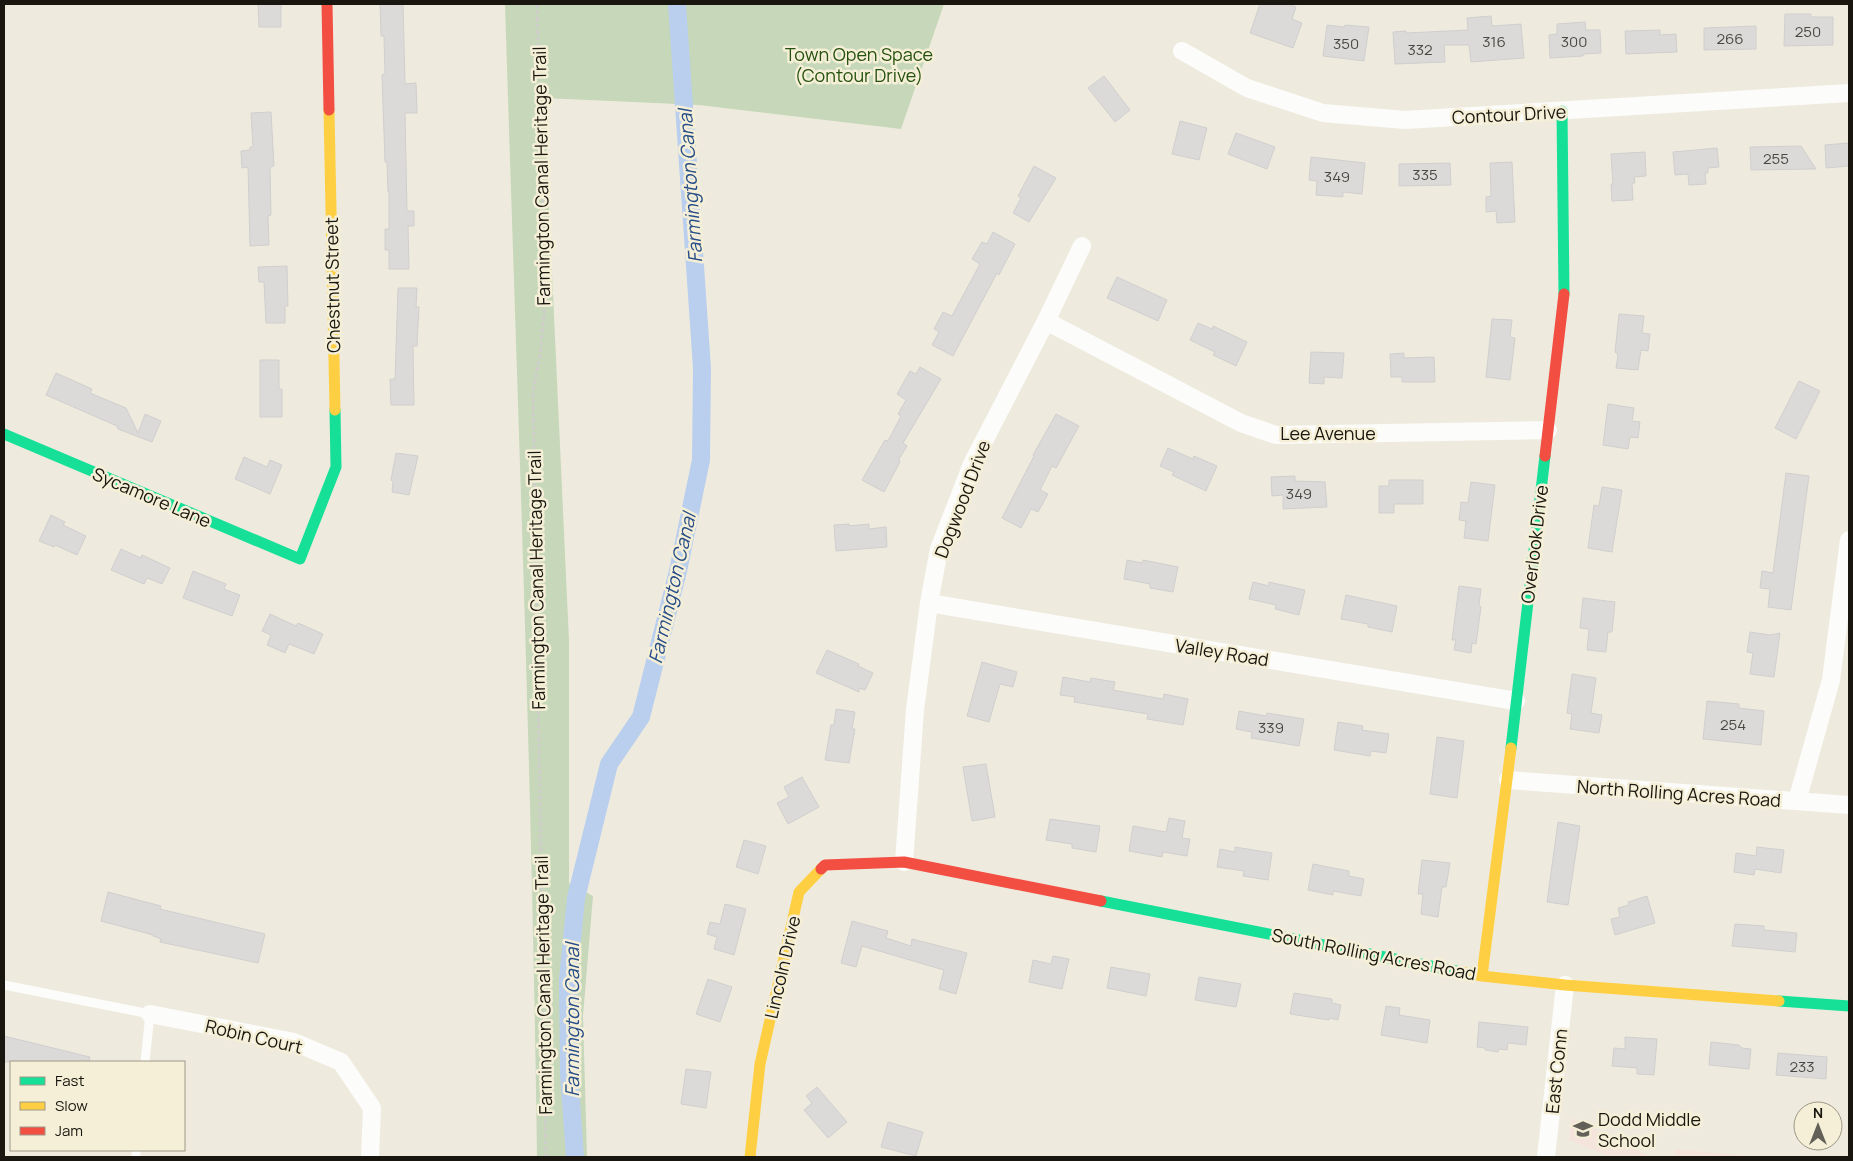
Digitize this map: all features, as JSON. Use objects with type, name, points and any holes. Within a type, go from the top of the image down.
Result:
[{"type":"street","name":"Chestnut Street","points":[[300,559],[336,467],[327,4]]},
{"type":"street","name":"Contour Drive","points":[[1182,51],[1247,88],[1323,113],[1406,120],[1849,93]]},
{"type":"street","name":"Overlook Drive","points":[[1482,976],[1508,780],[1564,292],[1562,111]]},
{"type":"street","name":"Dogwood Drive","points":[[904,862],[914,710],[929,603],[939,549],[972,464],[1082,246]]},
{"type":"street","name":"Lee Avenue","points":[[1046,320],[1241,423],[1276,435],[1548,430]]},
{"type":"street","name":"Sycamore Lane","points":[[4,434],[300,559]]},
{"type":"street","points":[[1797,801],[1831,680],[1849,540]]},
{"type":"street","name":"Valley Road","points":[[929,603],[1516,701]]},
{"type":"street","name":"North Rolling Acres Road","points":[[1508,780],[1849,806]]},
{"type":"street","name":"South Rolling Acres Road","points":[[904,862],[1482,976],[1565,985],[1849,1006]]},
{"type":"street","name":"Lincoln Drive","points":[[750,1157],[760,1064],[799,892],[825,865],[904,862]]},
{"type":"street","name":"East Conn","points":[[1546,1157],[1565,985]]},
{"type":"street","name":"Robin Court","points":[[150,1014],[294,1042],[341,1062],[372,1108],[370,1157]]},
{"type":"lane","points":[[4,986],[150,1014],[146,1061]]},
{"type":"path","name":"Farmington Canal Heritage Trail","points":[[537,4],[546,294],[540,355],[533,391],[546,1157]]},
{"type":"shaded area","name":"Dodd Middle School","points":[[1572,1118],[1652,1157],[1610,1157],[1569,1140]]},
{"type":"shaded area","name":"Dodd Middle School","points":[[1675,1149],[1761,1157],[1674,1157]]},
{"type":"green space","name":"Town Open Space (Contour Drive)","points":[[505,4],[944,4],[901,129],[699,105],[544,98],[569,641],[569,883],[593,896],[583,1016],[587,1157],[537,1157],[528,725]]},
{"type":"building","points":[[258,4],[281,4],[281,27],[259,27]]},
{"type":"building","points":[[380,4],[403,4],[405,84],[416,83],[417,113],[405,113],[407,211],[414,211],[414,226],[408,226],[409,269],[389,269],[389,250],[385,250],[385,229],[389,229],[389,191],[387,162],[385,162],[382,75],[385,73],[384,36],[381,36]]},
{"type":"building","points":[[1260,4],[1288,4],[1296,7],[1292,19],[1302,23],[1293,48],[1250,33]]},
{"type":"building","points":[[1785,14],[1811,14],[1811,17],[1833,17],[1833,45],[1784,46]]},
{"type":"building","points":[[1491,16],[1492,26],[1521,24],[1524,58],[1471,62],[1469,45],[1444,45],[1445,62],[1395,64],[1393,32],[1468,30],[1467,18]]},
{"type":"building","points":[[1585,22],[1586,30],[1600,30],[1601,53],[1550,58],[1549,35],[1557,34],[1557,24]]},
{"type":"building","points":[[1327,25],[1369,27],[1364,61],[1323,56]]},
{"type":"building","points":[[1756,26],[1756,49],[1704,50],[1704,28]]},
{"type":"building","points":[[1660,30],[1660,35],[1676,34],[1677,52],[1626,54],[1625,31]]},
{"type":"building","points":[[1104,76],[1130,110],[1115,122],[1088,88]]},
{"type":"building","points":[[271,112],[274,166],[270,167],[271,215],[268,216],[269,245],[250,246],[248,167],[242,168],[241,151],[250,150],[250,147],[253,147],[251,113]]},
{"type":"building","points":[[1180,121],[1207,128],[1199,160],[1172,154]]},
{"type":"building","points":[[1236,133],[1275,147],[1267,169],[1228,154]]},
{"type":"building","points":[[1849,143],[1849,166],[1826,168],[1825,145]]},
{"type":"building","points":[[1801,146],[1816,169],[1751,170],[1750,147]]},
{"type":"building","points":[[1717,148],[1719,167],[1708,168],[1708,173],[1705,173],[1706,184],[1689,185],[1688,174],[1675,175],[1673,152]]},
{"type":"building","points":[[1645,152],[1646,176],[1634,177],[1635,183],[1632,183],[1633,200],[1612,201],[1611,154]]},
{"type":"building","points":[[1311,157],[1365,163],[1362,194],[1343,192],[1343,197],[1316,195],[1317,181],[1309,180]]},
{"type":"building","points":[[1512,162],[1515,222],[1497,223],[1496,211],[1486,212],[1486,197],[1491,196],[1490,163]]},
{"type":"building","points":[[1450,163],[1451,185],[1399,186],[1399,164]]},
{"type":"building","points":[[1034,166],[1056,178],[1029,222],[1013,213],[1021,198],[1018,196]]},
{"type":"building","points":[[993,232],[1015,244],[999,275],[997,273],[953,356],[932,345],[939,332],[934,329],[943,312],[952,316],[980,264],[972,259],[982,242],[987,244]]},
{"type":"building","points":[[287,266],[288,306],[285,306],[285,323],[266,323],[264,282],[259,282],[258,267]]},
{"type":"building","points":[[1117,277],[1167,300],[1158,321],[1107,298]]},
{"type":"building","points":[[398,288],[417,288],[416,307],[419,307],[417,346],[413,346],[414,405],[391,405],[390,379],[395,379]]},
{"type":"building","points":[[1619,314],[1644,316],[1642,333],[1650,334],[1648,351],[1641,350],[1638,370],[1616,368],[1618,355],[1615,352]]},
{"type":"building","points":[[1492,319],[1512,320],[1510,337],[1515,338],[1510,380],[1486,377]]},
{"type":"building","points":[[1198,323],[1212,329],[1213,326],[1247,342],[1236,366],[1213,355],[1215,352],[1190,340]]},
{"type":"building","points":[[1311,352],[1344,353],[1342,378],[1324,377],[1324,384],[1309,383]]},
{"type":"building","points":[[1404,353],[1404,358],[1434,357],[1435,382],[1402,382],[1402,377],[1391,377],[1390,354]]},
{"type":"building","points":[[260,360],[279,360],[279,389],[282,389],[282,417],[260,417]]},
{"type":"building","points":[[920,367],[941,379],[903,443],[907,446],[884,492],[862,480],[885,440],[888,441],[901,416],[898,414],[906,400],[897,394],[910,371],[916,374]]},
{"type":"building","points":[[56,373],[92,389],[90,393],[126,408],[138,433],[145,414],[161,421],[152,442],[118,429],[117,426],[46,395]]},
{"type":"building","points":[[1799,381],[1820,391],[1796,439],[1775,428]]},
{"type":"building","points":[[1608,404],[1634,408],[1632,421],[1640,422],[1638,438],[1630,437],[1628,449],[1603,445]]},
{"type":"building","points":[[1056,414],[1079,426],[1056,468],[1052,466],[1040,490],[1048,494],[1038,512],[1031,509],[1021,528],[1002,518],[1033,455]]},
{"type":"building","points":[[1168,448],[1193,459],[1194,456],[1217,466],[1206,491],[1172,475],[1174,472],[1160,466]]},
{"type":"building","points":[[396,453],[418,456],[409,495],[392,492],[393,482],[391,480]]},
{"type":"building","points":[[244,457],[267,467],[270,460],[282,465],[270,494],[235,479]]},
{"type":"building","points":[[1786,473],[1809,476],[1791,610],[1768,607],[1770,589],[1760,588],[1762,571],[1773,573]]},
{"type":"building","points":[[1295,476],[1295,481],[1325,482],[1327,507],[1283,509],[1283,495],[1272,496],[1271,477]]},
{"type":"building","points":[[1389,480],[1423,480],[1423,504],[1394,504],[1394,513],[1379,513],[1379,486],[1389,486]]},
{"type":"building","points":[[1471,482],[1495,485],[1488,541],[1464,538],[1466,521],[1459,520],[1461,502],[1468,503]]},
{"type":"building","points":[[1602,487],[1622,490],[1612,552],[1588,548],[1594,505],[1599,506]]},
{"type":"building","points":[[51,515],[65,522],[63,525],[86,536],[77,555],[55,545],[54,547],[39,541]]},
{"type":"building","points":[[849,524],[849,526],[869,524],[869,529],[886,527],[887,547],[836,551],[834,525]]},
{"type":"building","points":[[121,549],[141,558],[142,555],[170,568],[162,584],[147,578],[144,584],[111,570]]},
{"type":"building","points":[[1127,560],[1142,563],[1143,560],[1178,567],[1173,592],[1150,588],[1150,584],[1124,579]]},
{"type":"building","points":[[193,571],[226,584],[224,589],[240,595],[232,616],[183,598]]},
{"type":"building","points":[[1253,582],[1269,586],[1269,582],[1305,590],[1299,615],[1275,609],[1276,605],[1249,599]]},
{"type":"building","points":[[1459,586],[1481,589],[1479,605],[1481,607],[1476,644],[1472,643],[1471,653],[1454,650],[1456,640],[1452,640]]},
{"type":"building","points":[[1346,595],[1397,606],[1392,632],[1368,627],[1368,624],[1341,619]]},
{"type":"building","points":[[1583,598],[1615,602],[1612,632],[1608,632],[1606,652],[1587,650],[1589,629],[1580,628]]},
{"type":"building","points":[[270,614],[296,626],[298,623],[323,634],[314,654],[289,644],[285,653],[267,645],[271,635],[262,631]]},
{"type":"building","points":[[1750,632],[1770,635],[1780,633],[1774,677],[1750,674],[1753,653],[1747,652]]},
{"type":"building","points":[[827,650],[859,664],[858,666],[873,673],[865,690],[859,688],[859,692],[816,673]]},
{"type":"building","points":[[982,662],[1017,672],[1013,687],[1000,684],[989,722],[967,716]]},
{"type":"building","points":[[1572,674],[1596,678],[1591,713],[1602,715],[1599,733],[1570,729],[1572,714],[1567,713]]},
{"type":"building","points":[[1063,677],[1090,682],[1091,678],[1115,682],[1113,690],[1163,699],[1164,694],[1188,699],[1183,725],[1147,719],[1148,714],[1074,702],[1075,697],[1060,695]]},
{"type":"building","points":[[1707,701],[1739,704],[1739,708],[1764,711],[1761,745],[1703,739]]},
{"type":"building","points":[[836,709],[855,712],[852,729],[855,729],[849,763],[825,760],[831,725],[834,725]]},
{"type":"building","points":[[1239,711],[1266,716],[1267,713],[1304,719],[1299,746],[1251,738],[1252,732],[1236,729]]},
{"type":"building","points":[[1338,722],[1363,726],[1362,730],[1389,734],[1386,753],[1371,751],[1370,756],[1334,750]]},
{"type":"building","points":[[1437,737],[1464,741],[1457,798],[1430,794]]},
{"type":"building","points":[[986,764],[995,817],[972,821],[963,767]]},
{"type":"building","points":[[802,777],[819,807],[788,824],[777,803],[789,797],[784,787]]},
{"type":"building","points":[[1169,818],[1185,821],[1182,838],[1190,839],[1187,856],[1163,852],[1162,857],[1129,851],[1133,826],[1166,832]]},
{"type":"building","points":[[1050,819],[1100,826],[1096,852],[1072,848],[1072,844],[1046,840]]},
{"type":"building","points":[[1558,822],[1580,826],[1568,905],[1547,902]]},
{"type":"building","points":[[744,840],[766,846],[758,874],[736,867]]},
{"type":"building","points":[[1235,847],[1272,853],[1268,880],[1243,876],[1244,871],[1217,867],[1220,849],[1235,852]]},
{"type":"building","points":[[1757,847],[1784,850],[1781,873],[1755,869],[1754,875],[1734,872],[1736,853],[1756,856]]},
{"type":"building","points":[[1422,860],[1450,863],[1446,887],[1442,887],[1438,917],[1421,914],[1423,894],[1418,894]]},
{"type":"building","points":[[1313,864],[1349,871],[1349,876],[1364,879],[1361,896],[1333,891],[1333,895],[1308,890]]},
{"type":"building","points":[[108,892],[161,906],[160,909],[265,934],[258,963],[160,942],[161,939],[153,935],[101,921]]},
{"type":"building","points":[[1647,896],[1655,923],[1615,935],[1611,919],[1620,917],[1618,908],[1629,905],[1628,902]]},
{"type":"building","points":[[725,904],[746,909],[734,955],[714,949],[717,937],[707,934],[710,922],[720,924]]},
{"type":"building","points":[[852,921],[888,931],[886,938],[911,946],[912,939],[967,953],[956,994],[939,989],[944,970],[862,946],[856,967],[841,963]]},
{"type":"building","points":[[1735,924],[1764,926],[1764,930],[1797,933],[1795,952],[1732,946]]},
{"type":"building","points":[[1053,956],[1069,959],[1062,989],[1029,982],[1033,960],[1051,964]]},
{"type":"building","points":[[1111,967],[1150,974],[1146,996],[1107,988]]},
{"type":"building","points":[[1199,977],[1241,984],[1236,1007],[1195,1000]]},
{"type":"building","points":[[708,979],[732,987],[720,1022],[696,1014]]},
{"type":"building","points":[[1294,993],[1332,999],[1332,1003],[1341,1005],[1338,1020],[1290,1014]]},
{"type":"building","points":[[1386,1006],[1400,1008],[1399,1015],[1430,1020],[1427,1043],[1381,1035]]},
{"type":"building","points":[[1479,1022],[1528,1027],[1526,1045],[1508,1043],[1507,1050],[1499,1049],[1498,1052],[1477,1047]]},
{"type":"building","points":[[4,1036],[90,1057],[89,1061],[4,1062]]},
{"type":"building","points":[[1625,1037],[1657,1039],[1654,1075],[1637,1074],[1637,1068],[1612,1066],[1614,1048],[1625,1049]]},
{"type":"building","points":[[1711,1042],[1739,1045],[1742,1048],[1751,1049],[1749,1069],[1709,1065]]},
{"type":"building","points":[[1778,1053],[1827,1057],[1826,1079],[1776,1075]]},
{"type":"building","points":[[686,1069],[711,1072],[706,1108],[681,1104]]},
{"type":"building","points":[[817,1087],[847,1122],[828,1138],[804,1110],[812,1103],[806,1096]]},
{"type":"building","points":[[888,1122],[923,1132],[916,1156],[881,1147]]},
{"type":"waterway","name":"Farmington Canal","points":[[575,1157],[569,1074],[568,980],[576,898],[609,764],[641,717],[678,571],[701,460],[702,368],[677,4]]},
{"type":"traffic: fast","points":[[1562,111],[1564,294]]},
{"type":"traffic: fast","points":[[4,434],[300,559],[336,467],[335,410]]},
{"type":"traffic: fast","points":[[1511,748],[1545,456]]},
{"type":"traffic: fast","points":[[1101,901],[1461,972]]},
{"type":"traffic: fast","points":[[1779,1001],[1849,1006]]},
{"type":"traffic: slow","points":[[329,110],[335,410]]},
{"type":"traffic: slow","points":[[1482,976],[1511,748]]},
{"type":"traffic: slow","points":[[750,1157],[760,1064],[799,892],[821,869]]},
{"type":"traffic: slow","points":[[1461,972],[1565,985],[1779,1001]]},
{"type":"traffic: jam","points":[[327,4],[329,110]]},
{"type":"traffic: jam","points":[[1545,456],[1564,294]]},
{"type":"traffic: jam","points":[[821,869],[825,865],[904,862],[1101,901]]},
{"type":"place","name":"Dodd Middle School","points":[[1583,1129]]}]
